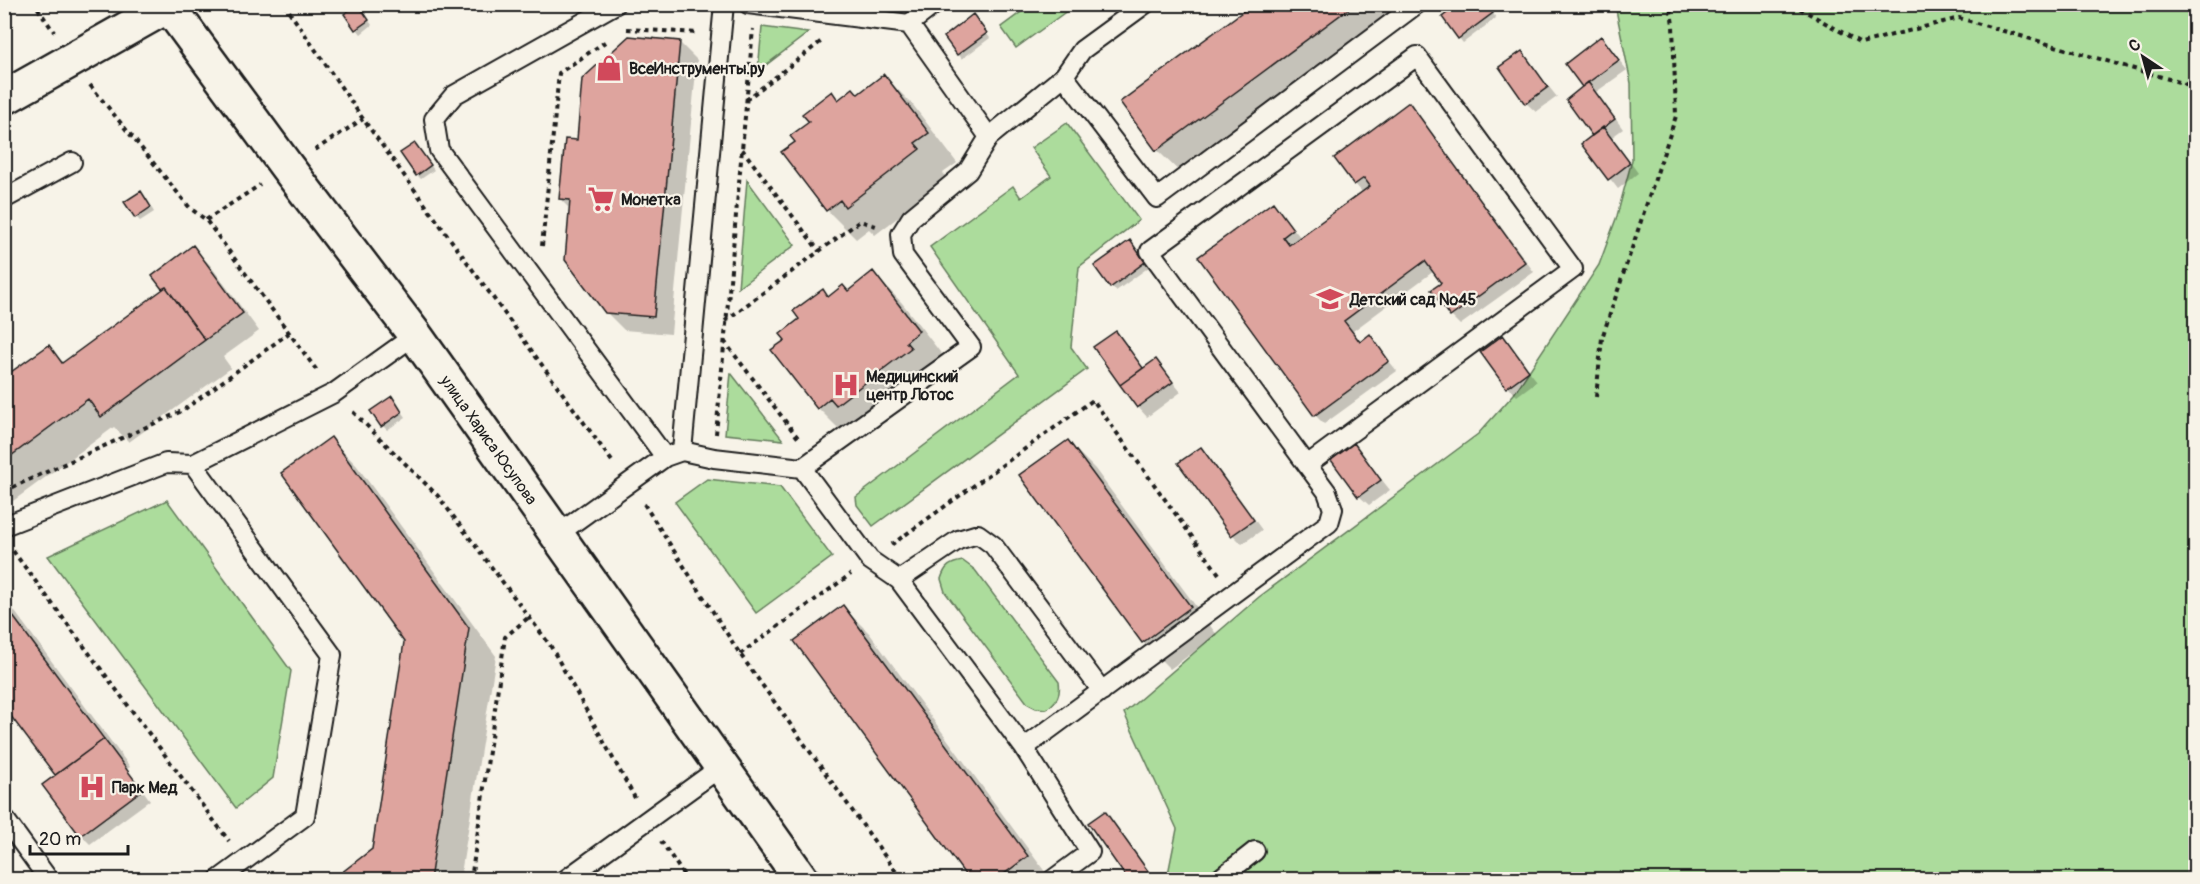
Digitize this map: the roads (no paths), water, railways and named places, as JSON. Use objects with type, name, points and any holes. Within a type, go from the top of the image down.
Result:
[{"type":"street","points":[[4,98],[169,5]]},
{"type":"street","name":"улица Хариса Юсупова","points":[[169,5],[287,167],[416,334],[802,879]]},
{"type":"lane","points":[[616,4],[454,95],[435,119],[439,150],[674,454]]},
{"type":"lane","points":[[674,454],[724,4]]},
{"type":"lane","points":[[748,4],[909,24],[936,4]]},
{"type":"lane","points":[[558,534],[674,454],[808,463],[971,347],[903,255],[901,234],[911,218],[968,171],[989,137],[1064,76],[1082,50],[1145,4]]},
{"type":"lane","points":[[1064,76],[1157,198],[1417,4]]},
{"type":"lane","points":[[909,24],[989,137]]},
{"type":"lane","points":[[1024,748],[1329,523],[1334,509],[1327,492],[1307,465],[1150,250],[1417,56],[1573,269],[1307,465]]},
{"type":"lane","points":[[4,200],[72,162]]},
{"type":"lane","points":[[4,526],[166,463],[192,464],[334,393],[416,334]]},
{"type":"lane","points":[[808,463],[870,560],[899,580],[1024,748],[1090,852],[1052,879]]},
{"type":"lane","points":[[192,464],[332,655],[305,816],[218,879]]},
{"type":"lane","points":[[899,580],[958,540],[978,534],[993,545],[1102,691]]},
{"type":"lane","points":[[565,879],[722,766]]},
{"type":"lane","points":[[4,818],[49,879]]},
{"type":"lane","points":[[1218,879],[1255,851]]},
{"type":"place","name":"ВсеИнструменты.ру","points":[[609,68]]},
{"type":"place","name":"Монетка","points":[[601,199]]},
{"type":"place","name":"Детский сад №45","points":[[1330,299]]},
{"type":"place","name":"Медицинский центр Лотос","points":[[846,385]]},
{"type":"place","name":"Парк Мед","points":[[92,787]]}]
